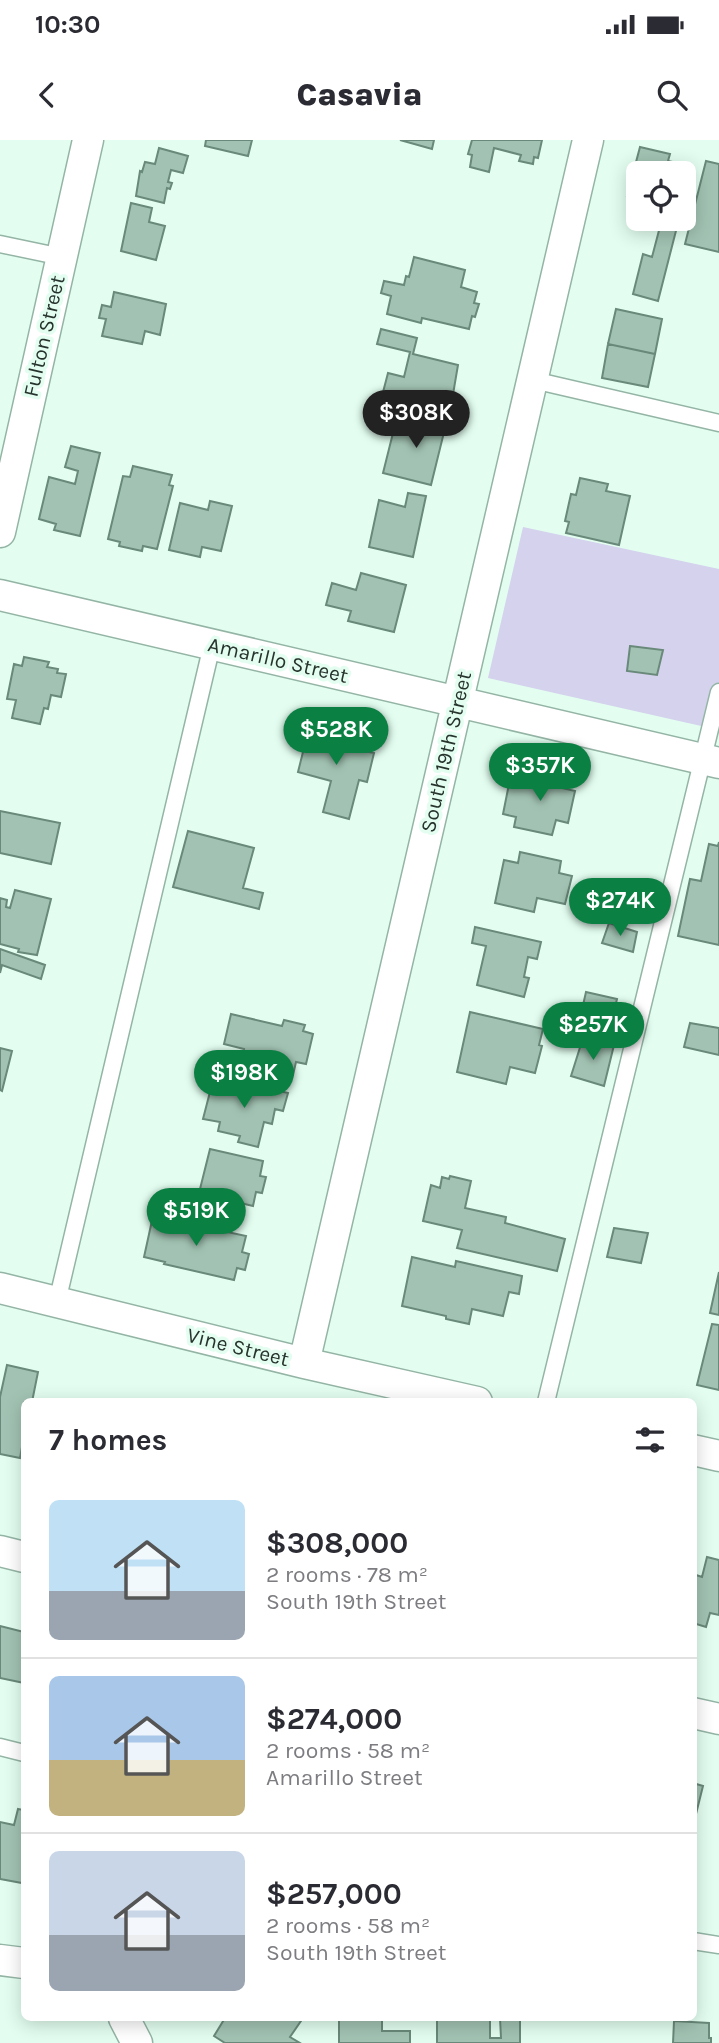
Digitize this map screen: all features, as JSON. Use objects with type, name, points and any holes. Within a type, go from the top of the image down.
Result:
[{"type":"street","name":"Fulton Street","points":[[0,532],[88,140]]},
{"type":"street","name":"South 19th Street","points":[[304,1363],[588,140]]},
{"type":"street","name":"Amarillo Street","points":[[0,595],[711,761]]},
{"type":"street","name":"Vine Street","points":[[0,1288],[304,1363],[459,1398]]},
{"type":"street","points":[[697,1451],[719,1456]]},
{"type":"street","points":[[0,1551],[21,1556]]},
{"type":"street","points":[[697,1714],[719,1719]]},
{"type":"street","points":[[0,1960],[21,1963]]},
{"type":"street","points":[[126,2021],[137,2043]]},
{"type":"lane","points":[[0,244],[62,257]]},
{"type":"lane","points":[[533,380],[719,424]]},
{"type":"lane","points":[[57,1302],[212,645]]},
{"type":"lane","points":[[547,1398],[711,761],[719,692]]},
{"type":"lane","points":[[0,1748],[21,1752]]},
{"type":"lane","points":[[697,1942],[719,1945]]},
{"type":"shaded area","points":[[523,527],[719,569],[719,730],[488,678]]},
{"type":"building","points":[[206,140],[252,140],[248,156],[205,146]]},
{"type":"building","points":[[400,140],[434,140],[432,149]]},
{"type":"building","points":[[472,140],[542,140],[538,158],[534,157],[533,164],[519,161],[521,155],[494,148],[489,172],[470,167],[472,155],[468,154]]},
{"type":"building","points":[[640,147],[670,154],[668,161],[636,161]]},
{"type":"building","points":[[159,148],[188,156],[183,173],[171,170],[168,182],[172,183],[170,189],[167,188],[164,203],[136,196],[140,171],[142,172],[145,162],[155,164]]},
{"type":"building","points":[[706,161],[719,164],[719,252],[685,244],[688,231],[696,231],[696,201]]},
{"type":"building","points":[[131,203],[152,208],[149,222],[165,226],[156,260],[121,251]]},
{"type":"building","points":[[659,231],[676,231],[658,301],[633,294],[643,254],[652,257]]},
{"type":"building","points":[[414,257],[465,270],[461,287],[477,292],[474,303],[479,304],[469,329],[422,318],[421,323],[387,314],[391,296],[381,293],[384,281],[404,285]]},
{"type":"building","points":[[114,292],[166,304],[160,335],[145,331],[142,344],[102,336],[106,319],[99,318],[102,305],[111,307]]},
{"type":"building","points":[[616,309],[662,319],[655,354],[608,344]]},
{"type":"building","points":[[381,329],[417,338],[413,354],[458,365],[450,412],[382,396],[388,373],[404,377],[410,352],[377,344]]},
{"type":"building","points":[[608,344],[655,354],[648,387],[602,378]]},
{"type":"building","points":[[420,413],[447,420],[431,485],[383,473],[395,425],[416,430]]},
{"type":"building","points":[[71,446],[100,453],[80,536],[54,530],[56,524],[39,519],[49,477],[75,484],[78,471],[65,467]]},
{"type":"building","points":[[133,466],[172,475],[169,485],[173,486],[157,549],[143,546],[142,551],[119,546],[120,542],[108,539],[123,476],[130,477]]},
{"type":"building","points":[[580,478],[608,484],[606,491],[630,496],[619,545],[566,533],[569,522],[565,521],[571,494],[576,495]]},
{"type":"building","points":[[408,493],[426,496],[413,557],[369,547],[379,500],[405,507]]},
{"type":"building","points":[[210,501],[232,506],[221,551],[202,547],[200,557],[169,550],[180,503],[208,510]]},
{"type":"building","points":[[361,573],[406,585],[394,632],[348,621],[351,611],[326,605],[332,583],[356,590]]},
{"type":"building","points":[[630,646],[663,650],[657,675],[627,671]]},
{"type":"building","points":[[24,657],[49,662],[47,667],[58,669],[57,673],[66,674],[61,697],[51,695],[48,709],[44,708],[40,724],[12,718],[16,700],[7,699],[14,664],[22,666]]},
{"type":"building","points":[[323,726],[342,731],[341,737],[366,743],[364,751],[374,753],[367,782],[359,780],[349,819],[323,812],[331,781],[298,772],[309,728],[322,731]]},
{"type":"building","points":[[536,768],[565,775],[562,788],[575,791],[568,823],[556,820],[552,835],[514,827],[516,817],[503,814],[509,784],[522,786],[523,782],[533,783]]},
{"type":"building","points":[[0,811],[60,823],[51,864],[0,853]]},
{"type":"building","points":[[188,831],[254,848],[243,888],[263,893],[259,909],[173,887]]},
{"type":"building","points":[[719,842],[719,945],[678,936],[690,879],[701,881],[709,844],[718,846]]},
{"type":"building","points":[[520,852],[561,861],[559,873],[572,876],[565,904],[537,898],[534,912],[495,903],[504,860],[518,863]]},
{"type":"building","points":[[15,890],[51,899],[37,955],[18,952],[19,949],[0,944],[0,898],[7,900],[6,907],[10,908]]},
{"type":"building","points":[[609,923],[637,932],[633,952],[602,943]]},
{"type":"building","points":[[475,927],[541,942],[537,959],[528,957],[524,977],[529,978],[524,997],[477,985],[486,946],[472,943]]},
{"type":"building","points":[[0,949],[45,965],[41,979],[2,965],[0,973]]},
{"type":"building","points":[[586,992],[617,999],[609,1032],[579,1023]]},
{"type":"building","points":[[470,1012],[543,1029],[535,1073],[510,1067],[506,1084],[457,1072]]},
{"type":"building","points":[[231,1014],[282,1026],[284,1020],[305,1025],[303,1031],[313,1034],[306,1064],[296,1062],[293,1075],[269,1069],[266,1081],[238,1075],[244,1049],[224,1044]]},
{"type":"building","points":[[690,1023],[719,1028],[719,1055],[684,1047]]},
{"type":"building","points":[[583,1038],[614,1045],[604,1086],[571,1076]]},
{"type":"building","points":[[0,1048],[12,1051],[2,1091],[0,1090]]},
{"type":"building","points":[[229,1079],[288,1093],[283,1111],[275,1109],[272,1124],[264,1122],[258,1147],[238,1142],[240,1136],[218,1131],[220,1122],[203,1119],[211,1088],[226,1092]]},
{"type":"building","points":[[210,1149],[263,1161],[260,1176],[266,1177],[262,1193],[256,1192],[253,1206],[199,1193]]},
{"type":"building","points":[[450,1176],[471,1181],[465,1208],[506,1217],[505,1223],[565,1239],[557,1271],[457,1248],[462,1230],[423,1221],[431,1185],[440,1188],[442,1177],[449,1179]]},
{"type":"building","points":[[153,1216],[246,1236],[242,1252],[249,1254],[245,1270],[237,1268],[234,1280],[144,1257]]},
{"type":"building","points":[[614,1228],[648,1233],[641,1263],[607,1257]]},
{"type":"building","points":[[412,1257],[455,1267],[456,1261],[522,1276],[519,1294],[509,1292],[503,1316],[472,1309],[469,1324],[402,1306]]},
{"type":"building","points":[[719,1272],[719,1315],[710,1313]]},
{"type":"building","points":[[712,1324],[719,1325],[719,1390],[697,1385]]},
{"type":"building","points":[[7,1365],[38,1372],[33,1398],[21,1398],[20,1458],[0,1454],[0,1397]]},
{"type":"building","points":[[707,1557],[719,1560],[719,1615],[710,1613],[706,1627],[697,1624],[697,1575],[702,1577]]},
{"type":"building","points":[[0,1626],[21,1631],[21,1682],[0,1678]]},
{"type":"building","points":[[697,1784],[703,1786],[697,1810]]},
{"type":"building","points":[[18,1809],[21,1810],[21,1883],[0,1879],[0,1822],[14,1825]]},
{"type":"building","points":[[223,2021],[301,2021],[290,2037],[300,2043],[225,2043],[214,2036]]},
{"type":"building","points":[[339,2021],[382,2021],[382,2031],[410,2031],[410,2043],[339,2043]]},
{"type":"building","points":[[437,2021],[490,2021],[490,2038],[501,2038],[500,2021],[520,2021],[520,2043],[437,2043]]},
{"type":"building","points":[[674,2021],[709,2023],[711,2043],[673,2043]]}]
